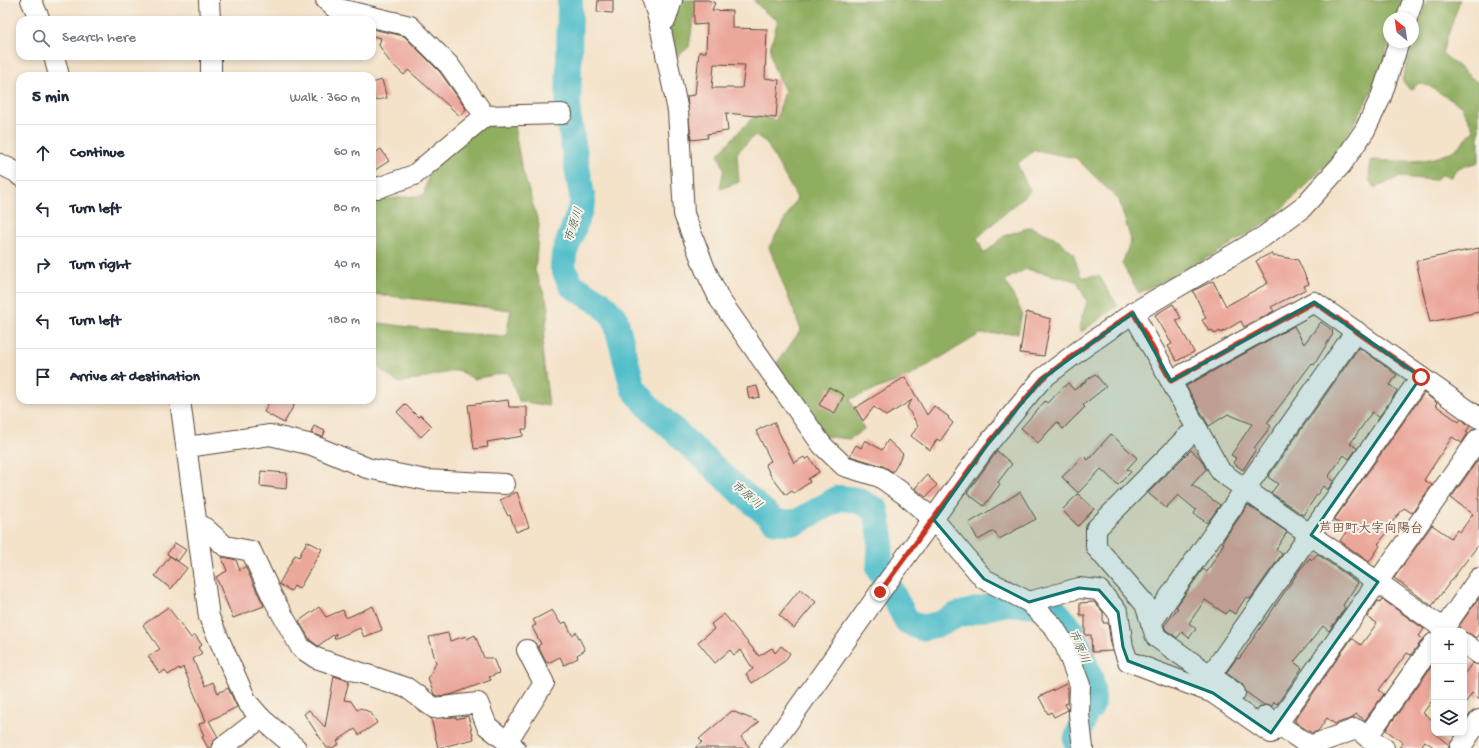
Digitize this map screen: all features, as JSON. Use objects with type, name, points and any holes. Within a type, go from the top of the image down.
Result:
[{"type":"street","points":[[31,0],[38,16]]},
{"type":"street","points":[[209,0],[210,16]]},
{"type":"street","points":[[326,0],[335,8],[368,16]]},
{"type":"street","points":[[653,0],[659,21],[678,111],[684,214],[705,269],[720,300],[822,445],[844,466],[880,477],[904,494],[934,520],[984,579],[1028,602],[1053,626],[1065,645],[1080,685],[1079,714],[1083,748]]},
{"type":"street","points":[[659,21],[666,19],[672,0]]},
{"type":"street","points":[[1409,12],[1413,0]]},
{"type":"street","points":[[376,18],[410,26],[450,65],[485,116]]},
{"type":"street","points":[[770,748],[885,585],[934,520],[987,445],[1042,379],[1133,312],[1263,237],[1302,208],[1341,165],[1365,130],[1380,97],[1397,48]]},
{"type":"street","points":[[55,60],[58,72]]},
{"type":"street","points":[[211,60],[211,72]]},
{"type":"street","points":[[376,187],[378,188],[414,175],[485,116],[562,114]]},
{"type":"street","points":[[0,164],[16,171]]},
{"type":"street","points":[[0,179],[16,183]]},
{"type":"street","points":[[1171,381],[1314,302],[1479,418]]},
{"type":"street","points":[[1133,312],[1221,472],[1378,582],[1436,628]]},
{"type":"street","points":[[1151,623],[1356,331]]},
{"type":"street","points":[[1210,676],[1311,535],[1421,377]]},
{"type":"street","points":[[181,404],[198,525],[208,617],[247,702],[261,718],[296,748]]},
{"type":"street","points":[[1198,430],[1188,436],[1096,529],[1096,547],[1145,604],[1156,637],[1277,724],[1310,746],[1356,729],[1384,748]]},
{"type":"street","points":[[187,447],[270,435],[312,445],[367,468],[426,480],[505,484]]},
{"type":"street","points":[[1028,602],[1079,588],[1100,590],[1118,612],[1123,647],[1128,661],[1213,693],[1271,733],[1479,438]]},
{"type":"street","points":[[198,525],[205,528],[226,546],[251,551],[273,598],[301,648],[316,658],[407,688],[434,708],[478,703],[487,726],[511,745],[544,683],[527,650]]},
{"type":"street","points":[[1445,628],[1479,578]]},
{"type":"street","points":[[1467,645],[1479,654]]},
{"type":"street","points":[[1367,737],[1431,648]]},
{"type":"street","points":[[222,748],[261,718]]},
{"type":"street","points":[[1460,748],[1479,720]]},
{"type":"highlighted area","points":[[1314,302],[1421,377],[1311,535],[1378,582],[1271,733],[1213,693],[1128,661],[1123,647],[1118,612],[1099,590],[1079,588],[1029,602],[984,579],[934,520],[987,445],[1042,379],[1133,313],[1171,381]]},
{"type":"green space","points":[[674,0],[696,0],[689,47],[674,59],[668,11]]},
{"type":"green space","points":[[753,0],[1404,0],[1400,12],[1383,12],[1383,48],[1387,48],[1381,72],[1356,121],[1331,160],[1270,220],[1215,254],[1139,293],[1122,264],[1131,240],[1119,200],[1076,158],[1035,150],[1017,164],[1030,191],[977,238],[984,254],[1004,236],[1030,227],[1054,237],[1073,253],[1081,277],[1099,276],[1118,306],[1081,332],[1079,326],[1087,302],[1077,281],[1026,269],[1005,280],[1022,313],[1018,333],[980,334],[908,377],[850,399],[864,429],[850,439],[821,436],[776,364],[801,330],[769,247],[797,198],[766,142],[755,135],[737,153],[739,182],[720,189],[724,168],[718,154],[751,119],[760,115],[776,121],[785,91],[773,66],[770,49],[778,20],[765,12]]},
{"type":"green space","points":[[1427,0],[1460,0],[1442,53],[1479,84],[1479,162],[1457,168],[1451,177],[1441,175],[1435,180],[1399,177],[1375,188],[1369,180],[1371,160],[1413,161],[1434,158],[1454,150],[1474,130],[1461,106],[1429,86],[1419,83],[1410,90],[1402,80],[1412,48],[1419,48],[1419,26]]},
{"type":"green space","points":[[513,120],[521,165],[539,225],[535,271],[549,307],[542,349],[549,406],[519,401],[508,372],[474,379],[458,370],[399,383],[376,366],[376,323],[456,333],[506,336],[511,310],[376,294],[376,199],[424,195],[430,168],[483,123]]},
{"type":"building","points":[[598,0],[613,0],[613,13],[597,12]]},
{"type":"building","points":[[694,0],[708,0],[715,3],[712,10],[732,11],[732,28],[767,29],[765,78],[779,80],[776,118],[726,113],[728,131],[707,134],[708,138],[691,140],[687,96],[695,95],[699,52],[706,52],[707,24],[694,25]],"holes":[[[714,64],[745,65],[742,88],[712,88]]]},
{"type":"building","points":[[376,30],[404,36],[440,72],[466,109],[460,116],[408,70],[404,75],[389,61],[379,45],[381,38],[376,37]]},
{"type":"building","points":[[382,80],[387,98],[376,100],[376,82]]},
{"type":"building","points":[[381,149],[389,161],[376,169],[376,152]]},
{"type":"building","points":[[1479,248],[1479,312],[1430,322],[1416,261]]},
{"type":"building","points":[[1271,253],[1273,257],[1276,256],[1298,260],[1309,284],[1304,286],[1306,289],[1271,307],[1274,311],[1244,327],[1241,321],[1221,333],[1220,331],[1215,334],[1212,330],[1209,331],[1202,320],[1206,318],[1193,291],[1213,281],[1226,306],[1268,283],[1256,261]]},
{"type":"building","points":[[1173,304],[1181,318],[1176,320],[1194,352],[1177,361],[1168,346],[1172,344],[1155,315]]},
{"type":"building","points":[[1026,312],[1051,319],[1044,356],[1020,353]]},
{"type":"building","points":[[1321,322],[1333,331],[1333,334],[1314,365],[1312,363],[1267,423],[1271,426],[1254,448],[1256,449],[1243,470],[1233,463],[1236,458],[1231,455],[1252,424],[1228,414],[1209,426],[1186,386],[1294,326],[1304,344]]},
{"type":"building","points":[[1359,347],[1397,375],[1390,385],[1397,391],[1379,417],[1372,412],[1350,444],[1357,448],[1349,459],[1344,455],[1328,477],[1334,481],[1327,490],[1323,486],[1303,515],[1271,493],[1278,484],[1268,477]]},
{"type":"building","points":[[1095,374],[1106,387],[1083,405],[1085,407],[1063,429],[1057,422],[1038,443],[1021,428],[1045,401],[1047,403],[1068,383],[1074,390]]},
{"type":"building","points":[[905,377],[927,415],[934,406],[949,417],[948,418],[953,423],[940,441],[937,439],[930,450],[911,436],[918,426],[907,407],[912,400],[886,416],[874,407],[863,421],[855,408]]},
{"type":"building","points":[[757,386],[760,397],[749,399],[747,388]]},
{"type":"building","points":[[829,387],[844,395],[835,413],[819,405]]},
{"type":"building","points":[[1424,393],[1437,403],[1435,405],[1459,422],[1461,419],[1470,426],[1466,432],[1468,433],[1462,443],[1452,437],[1424,480],[1432,485],[1412,513],[1404,508],[1388,527],[1390,529],[1378,544],[1380,546],[1369,562],[1340,541],[1348,529],[1334,520]]},
{"type":"building","points":[[508,400],[509,407],[527,407],[527,429],[522,429],[523,436],[487,442],[488,447],[474,449],[468,405]]},
{"type":"building","points":[[268,404],[295,404],[284,423],[264,412]]},
{"type":"building","points":[[405,404],[418,417],[421,415],[432,426],[421,437],[397,412]]},
{"type":"building","points":[[774,422],[794,463],[804,457],[806,460],[809,457],[819,472],[808,479],[810,482],[794,493],[792,491],[786,495],[771,476],[765,464],[771,461],[756,431]]},
{"type":"building","points":[[314,426],[325,431],[323,437],[311,433]]},
{"type":"building","points":[[1111,434],[1137,458],[1127,469],[1131,472],[1118,485],[1101,469],[1078,493],[1062,477],[1084,456],[1088,460]]},
{"type":"building","points":[[865,440],[882,450],[888,440],[903,454],[893,472],[883,466],[850,456],[856,445],[861,448]]},
{"type":"building","points":[[1191,450],[1201,459],[1206,469],[1192,485],[1220,505],[1207,523],[1194,514],[1196,510],[1178,495],[1166,508],[1148,493]]},
{"type":"building","points":[[997,451],[1012,464],[998,482],[1000,484],[984,506],[967,493]]},
{"type":"building","points":[[1479,458],[1479,544],[1432,606],[1394,578],[1432,525],[1451,538],[1457,530],[1460,532],[1473,514],[1451,498]]},
{"type":"building","points":[[261,471],[287,473],[286,489],[260,486]]},
{"type":"building","points":[[927,475],[937,485],[926,497],[915,488]]},
{"type":"building","points":[[517,492],[529,527],[516,532],[510,515],[508,516],[500,500]]},
{"type":"building","points":[[1020,492],[1036,519],[999,539],[994,531],[978,540],[969,523]]},
{"type":"building","points":[[1078,494],[1094,509],[1078,526],[1062,510]]},
{"type":"building","points":[[1248,505],[1287,532],[1276,549],[1282,554],[1250,599],[1246,597],[1235,614],[1229,610],[1226,614],[1205,600],[1189,623],[1196,629],[1189,638],[1182,632],[1177,638],[1166,630],[1164,626],[1178,608],[1176,607],[1203,569],[1207,572],[1224,543],[1222,542]]},
{"type":"building","points":[[307,541],[322,549],[299,589],[294,586],[291,591],[279,584],[295,555],[299,557]]},
{"type":"building","points":[[175,543],[186,550],[178,561],[167,554]]},
{"type":"building","points":[[1317,554],[1358,583],[1343,605],[1345,608],[1329,631],[1323,626],[1294,662],[1302,668],[1277,704],[1274,702],[1272,706],[1264,705],[1246,692],[1242,684],[1226,673],[1237,658],[1239,659],[1301,568],[1310,558],[1312,560]]},
{"type":"building","points":[[170,556],[187,568],[171,589],[155,576]]},
{"type":"building","points":[[224,557],[236,560],[240,571],[245,566],[264,606],[233,618],[216,577],[227,571],[222,558]]},
{"type":"building","points":[[800,589],[816,602],[794,628],[779,615]]},
{"type":"building","points":[[1479,598],[1479,633],[1476,638],[1467,633],[1467,628],[1460,628],[1459,626]]},
{"type":"building","points":[[1382,599],[1424,629],[1419,636],[1423,639],[1411,655],[1407,653],[1379,690],[1384,694],[1365,720],[1356,714],[1353,718],[1335,724],[1327,718],[1318,731],[1312,733],[1295,722],[1295,719],[1352,638],[1361,645],[1377,623],[1367,617],[1378,601],[1380,602]]},
{"type":"building","points":[[1094,602],[1103,612],[1103,623],[1108,623],[1112,651],[1092,652],[1091,635],[1085,635],[1085,615],[1080,615],[1080,603]]},
{"type":"building","points":[[373,606],[382,630],[364,637],[360,628],[334,639],[336,633],[318,646],[310,640],[299,621],[319,607],[326,617],[343,610],[346,618]]},
{"type":"building","points":[[168,607],[191,638],[195,635],[202,645],[198,648],[202,653],[193,659],[205,686],[213,682],[218,693],[228,688],[237,707],[209,721],[218,737],[212,743],[211,748],[208,748],[202,737],[204,736],[199,724],[206,721],[183,667],[180,670],[179,668],[168,675],[165,670],[160,674],[148,656],[160,649],[143,625]]},
{"type":"building","points":[[552,610],[561,624],[566,622],[572,635],[576,632],[585,650],[577,655],[578,658],[564,665],[560,657],[548,663],[546,662],[538,646],[541,644],[532,627],[536,625],[533,620]]},
{"type":"building","points":[[724,614],[759,656],[772,648],[775,653],[781,646],[790,653],[785,661],[752,683],[746,674],[753,669],[741,650],[734,655],[730,650],[715,663],[698,642],[714,629],[711,624]]},
{"type":"building","points":[[448,633],[450,641],[466,636],[467,639],[475,635],[484,658],[493,658],[499,673],[489,677],[491,680],[450,695],[437,696],[434,694],[428,679],[436,663],[429,637]]},
{"type":"building","points":[[1472,663],[1479,665],[1479,699],[1472,693],[1467,700],[1467,670]]},
{"type":"building","points":[[1431,667],[1431,702],[1423,713],[1431,719],[1431,736],[1438,736],[1449,745],[1449,748],[1435,748],[1425,741],[1420,748],[1399,748],[1403,743],[1386,730]]},
{"type":"building","points":[[334,676],[349,681],[344,700],[351,701],[357,710],[361,708],[371,713],[377,723],[359,735],[355,729],[337,741],[339,744],[332,748],[327,748],[304,714],[309,710],[325,727]]},
{"type":"building","points":[[1066,684],[1068,689],[1068,703],[1065,704],[1068,710],[1054,717],[1051,712],[1048,714],[1039,697]]},
{"type":"building","points":[[732,711],[759,722],[741,737],[750,748],[695,748],[702,742],[699,739]]},
{"type":"building","points":[[468,716],[474,739],[438,748],[431,718],[456,717],[456,719]]},
{"type":"waterway","name":"市原川","points":[[570,0],[568,114],[583,202],[564,254],[563,267],[571,285],[601,303],[615,318],[633,388],[648,406],[735,487],[776,522],[797,522],[839,498],[857,500],[876,510],[881,537],[879,569],[907,621],[921,628],[939,624],[957,615],[1006,603],[1051,606],[1073,631],[1091,680],[1093,699],[1091,707],[1086,712],[1076,741]]},
{"type":"district","name":"芦田町大字向陽台","points":[[1371,529]]},
{"type":"route","points":[[880,592],[934,520],[987,445],[1042,379],[1133,312],[1171,381],[1314,302],[1421,377]]}]
